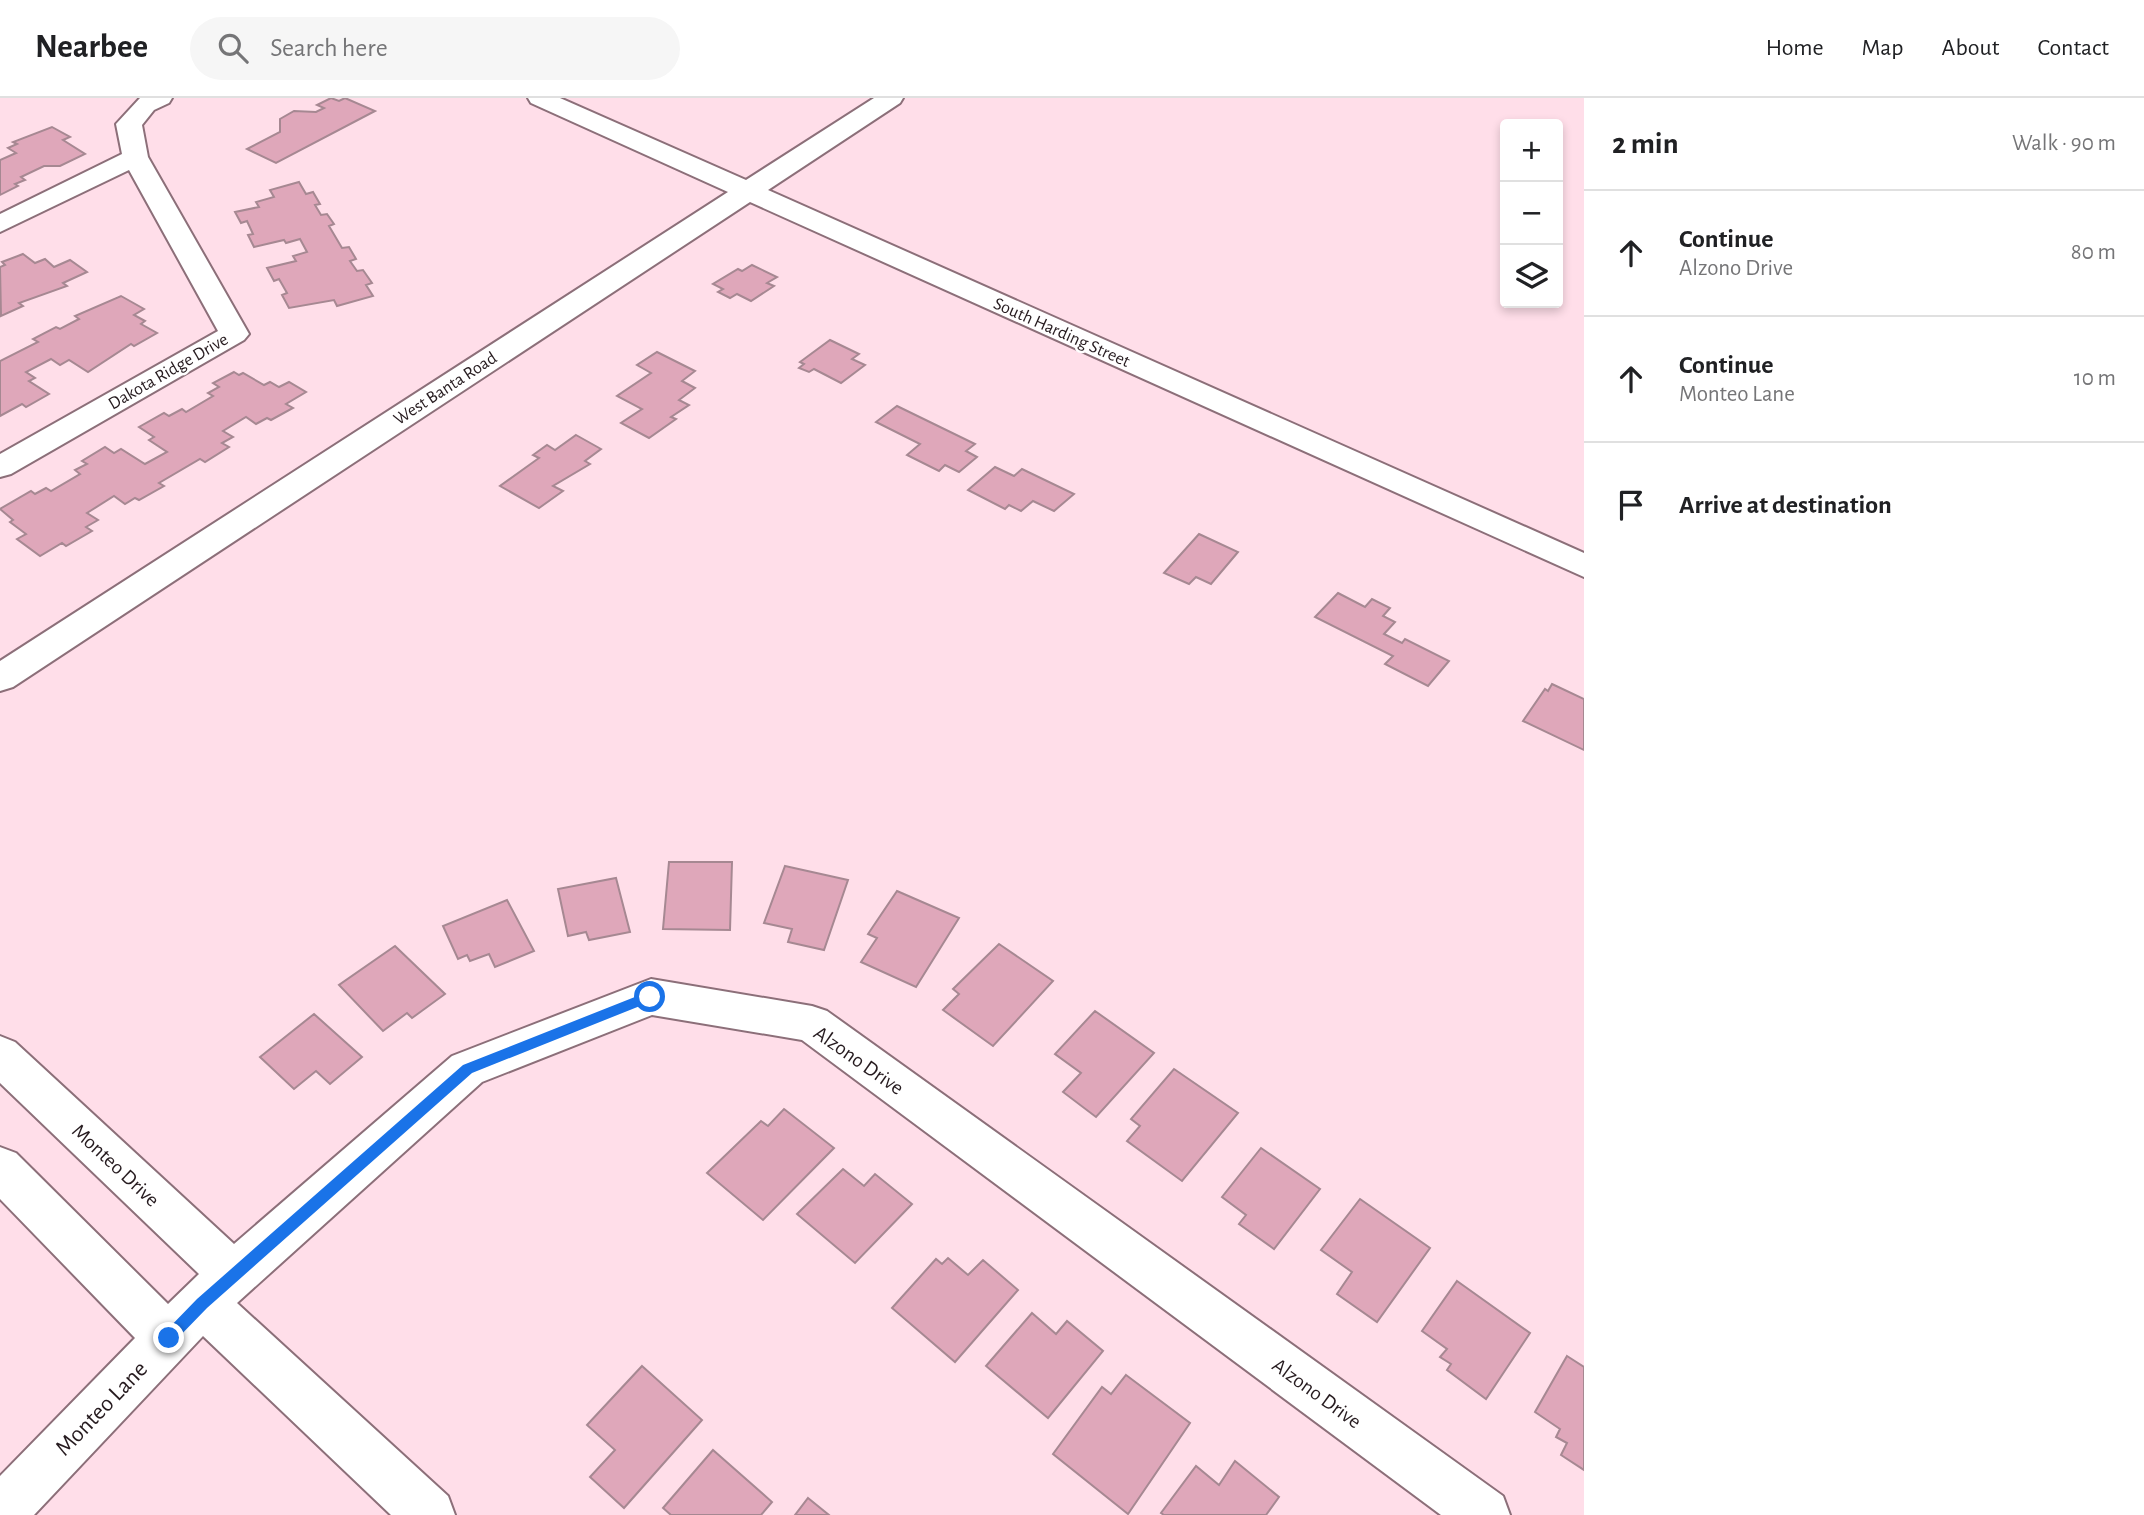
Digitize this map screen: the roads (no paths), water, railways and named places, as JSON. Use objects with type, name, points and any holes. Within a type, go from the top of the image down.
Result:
[{"type":"street","name":"Dakota Ridge Drive","points":[[0,467],[234,334],[135,158],[129,124],[145,105],[160,98]]},
{"type":"street","name":"South Harding Street","points":[[540,98],[1584,566]]},
{"type":"street","name":"West Banta Road","points":[[0,678],[891,98]]},
{"type":"street","points":[[0,224],[135,158]]},
{"type":"street","name":"Alzono Drive","points":[[201,1305],[467,1069],[650,997],[812,1024],[1484,1515]]},
{"type":"street","name":"Monteo Drive","points":[[0,1055],[201,1305]]},
{"type":"street","name":"Monteo Drive","points":[[0,1168],[201,1305],[429,1515]]},
{"type":"street","name":"Monteo Lane","points":[[0,1514],[201,1305]]}]
